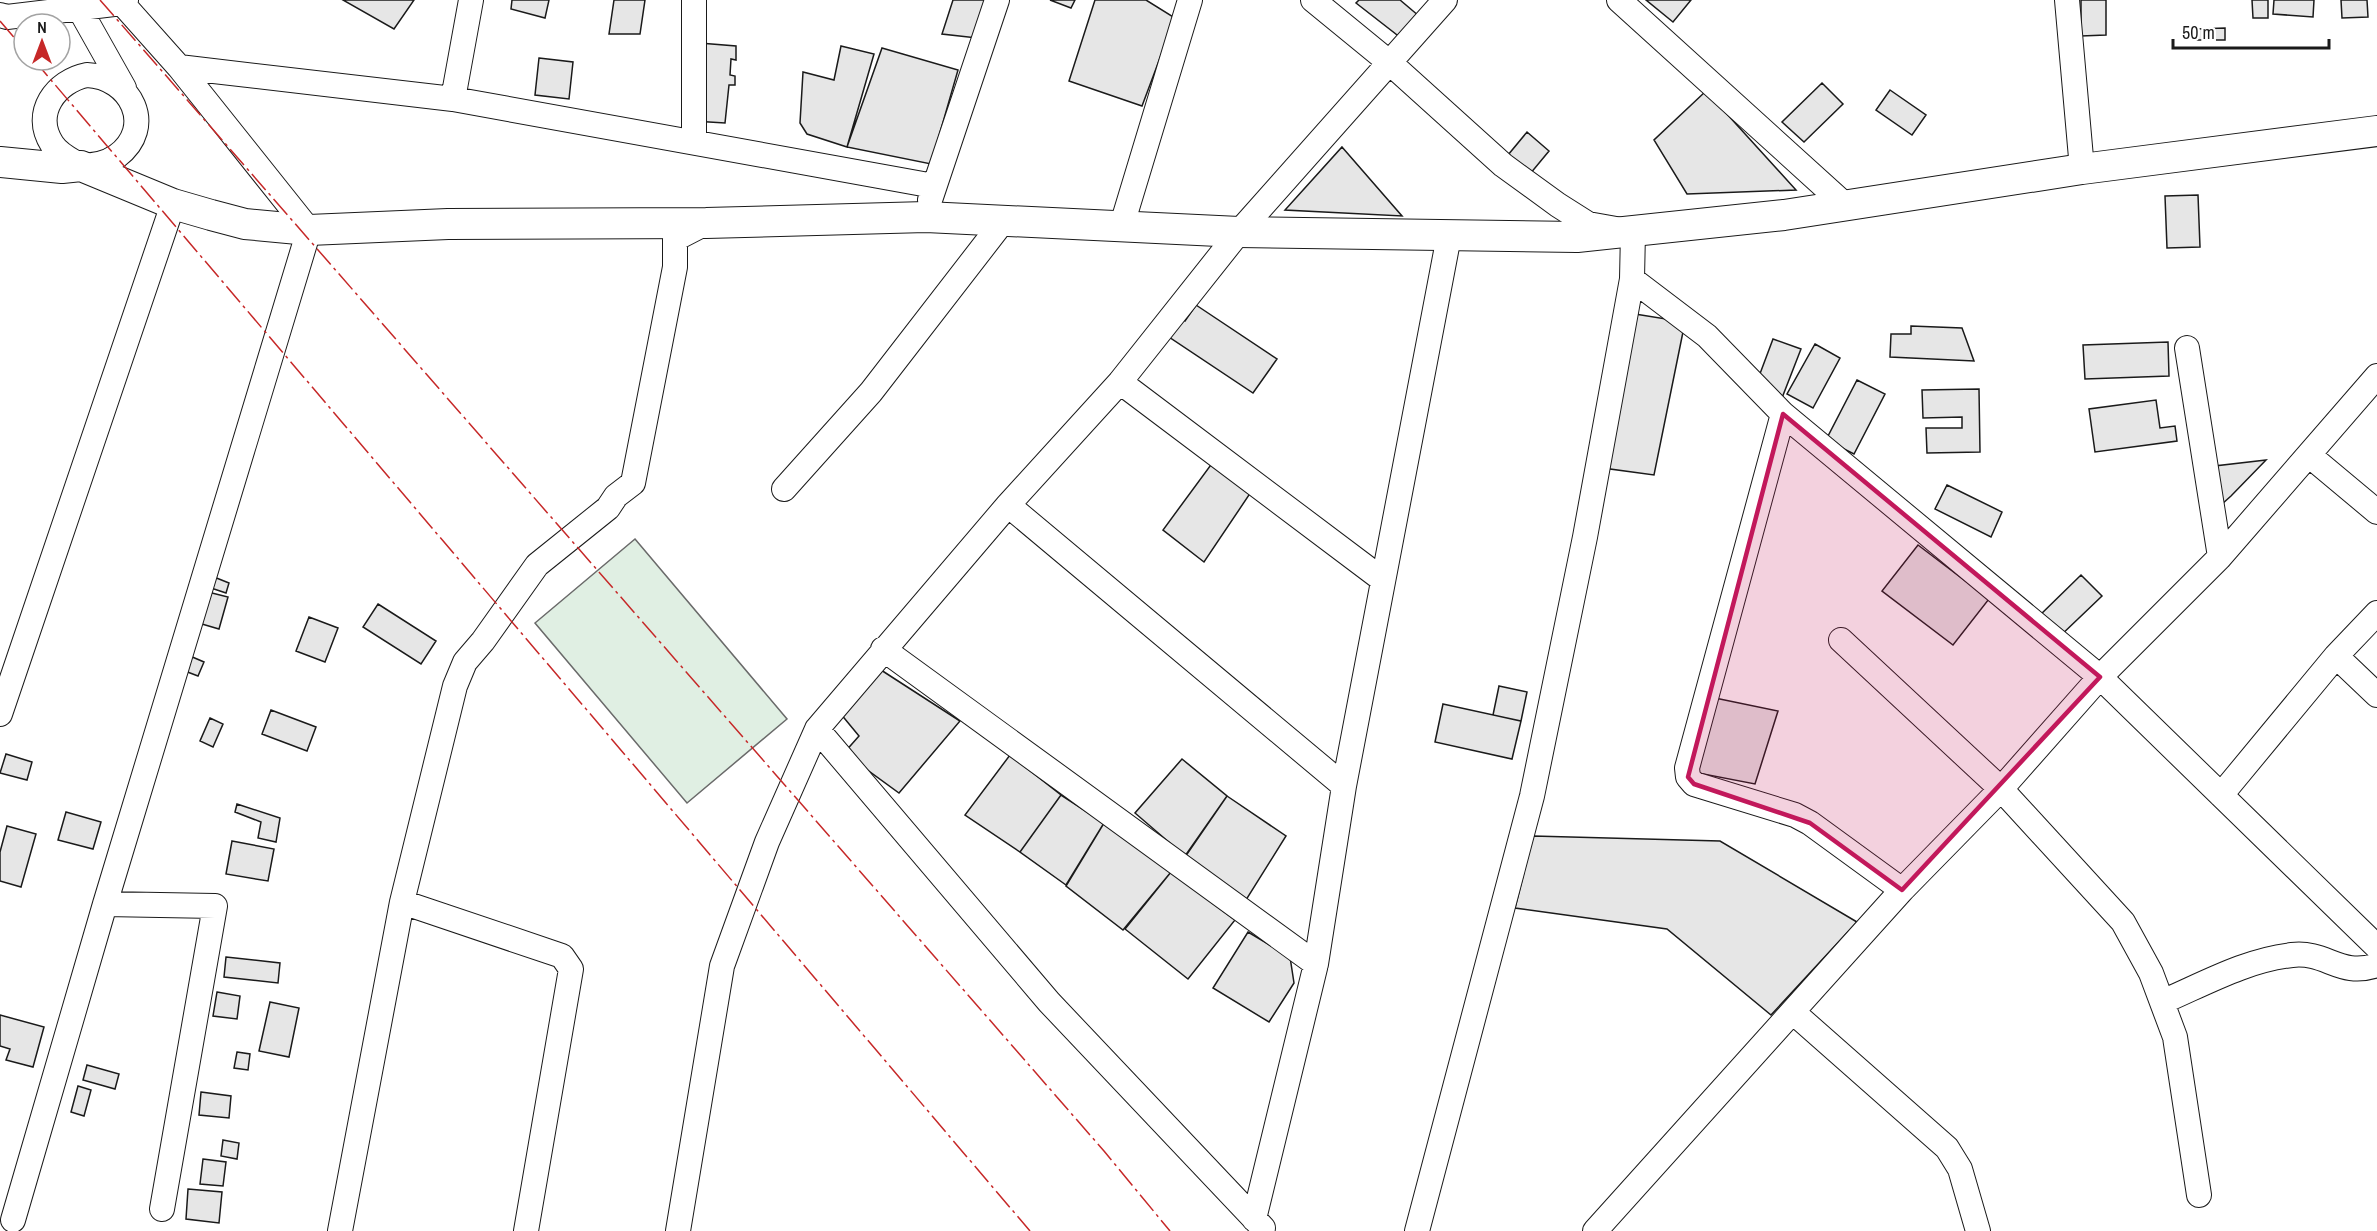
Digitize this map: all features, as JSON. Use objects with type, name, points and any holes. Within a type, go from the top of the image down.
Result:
[{"type":"main road","points":[[0,162],[62,168],[81,166],[173,204],[245,224],[309,230],[448,224],[706,223],[926,217],[1239,232],[1577,237],[1784,215],[2082,170],[2377,130]]},
{"type":"street","points":[[453,99],[471,0]]},
{"type":"street","points":[[694,0],[694,141]]},
{"type":"street","points":[[926,217],[934,186],[997,0]]},
{"type":"street","points":[[1121,228],[1190,0]]},
{"type":"street","points":[[1312,0],[1390,63],[1503,165],[1558,205],[1588,224],[1633,232],[1632,279],[1585,537],[1532,796],[1417,1231]]},
{"type":"street","points":[[678,1231],[722,966],[767,842],[817,729],[1008,505],[1120,382],[1239,232],[1445,0]]},
{"type":"street","points":[[1619,0],[1845,205]]},
{"type":"street","points":[[2067,0],[2082,170]]},
{"type":"street","points":[[0,15],[7,17],[75,4],[124,1],[309,230],[105,904],[13,1221]]},
{"type":"street","points":[[75,4],[128,95],[136,117],[131,140],[116,157],[105,162],[81,166],[60,153],[47,134],[46,111],[53,95],[65,82],[87,75],[110,79],[128,95]]},
{"type":"street","points":[[179,67],[453,99],[934,186]]},
{"type":"street","points":[[0,714],[173,204]]},
{"type":"street","points":[[784,489],[871,392],[1004,220]]},
{"type":"street","points":[[340,1231],[402,902],[455,686],[465,662],[483,641],[537,565],[608,508],[616,496],[633,483],[675,267],[675,239],[706,223]]},
{"type":"street","points":[[1260,1225],[1316,964],[1344,786],[1449,236]]},
{"type":"street","points":[[1632,279],[1707,336],[1784,414],[2100,677],[2377,947]]},
{"type":"street","points":[[2187,348],[2220,557]]},
{"type":"street","points":[[1596,1231],[1902,890],[2001,789],[2100,677],[2220,557],[2310,456],[2377,376]]},
{"type":"street","points":[[1120,382],[1383,580]]},
{"type":"street","points":[[1784,414],[1687,768],[1688,777],[1694,784],[1795,815],[1810,823],[1902,890]]},
{"type":"street","points":[[2310,456],[2377,512]]},
{"type":"street","points":[[1008,505],[1344,786]]},
{"type":"street","points":[[2221,795],[2336,656],[2377,613]]},
{"type":"street","points":[[1841,640],[2001,789],[2123,922],[2151,973],[2175,1037],[2199,1195]]},
{"type":"street","points":[[884,649],[1316,964]]},
{"type":"street","points":[[2336,656],[2377,695]]},
{"type":"street","points":[[817,729],[1049,1002],[1260,1225]]},
{"type":"street","points":[[402,902],[562,956],[571,969],[526,1231]]},
{"type":"street","points":[[105,904],[215,906],[162,1209]]},
{"type":"street","points":[[2162,1002],[2255,962],[2294,955],[2316,956],[2350,970],[2363,970],[2377,965]]},
{"type":"street","points":[[1794,1013],[1947,1148],[1960,1169],[1978,1231]]},
{"type":"highlighted area","points":[[1783,414],[2100,677],[1902,890],[1810,823],[1694,784],[1688,777]]},
{"type":"green space","points":[[635,539],[787,719],[687,803],[535,623]]},
{"type":"building","points":[[343,0],[414,0],[394,29]]},
{"type":"building","points":[[512,0],[549,0],[545,18],[511,9]]},
{"type":"building","points":[[614,0],[645,0],[640,34],[609,34]]},
{"type":"building","points":[[953,0],[989,0],[977,38],[942,34]]},
{"type":"building","points":[[1050,0],[1075,0],[1071,8]]},
{"type":"building","points":[[1095,0],[1146,0],[1175,18],[1142,106],[1069,81]]},
{"type":"building","points":[[1359,0],[1400,0],[1419,16],[1401,38],[1356,3]]},
{"type":"building","points":[[1646,0],[1691,0],[1673,22]]},
{"type":"building","points":[[2081,0],[2106,0],[2106,35],[2081,36]]},
{"type":"building","points":[[2252,0],[2268,0],[2268,18],[2253,18]]},
{"type":"building","points":[[2274,0],[2314,0],[2313,17],[2273,14]]},
{"type":"building","points":[[2341,0],[2367,0],[2368,17],[2342,18]]},
{"type":"building","points":[[2225,28],[2225,40],[2196,40],[2196,29]]},
{"type":"building","points":[[687,42],[736,46],[736,60],[731,59],[730,75],[735,76],[735,85],[729,85],[725,123],[693,121]]},
{"type":"building","points":[[841,46],[874,54],[847,147],[807,134],[800,123],[803,72],[834,80]]},
{"type":"building","points":[[882,48],[958,70],[931,164],[847,147]]},
{"type":"building","points":[[539,58],[573,62],[569,99],[535,95]]},
{"type":"building","points":[[1822,83],[1843,104],[1804,142],[1782,122]]},
{"type":"building","points":[[1890,90],[1926,115],[1912,135],[1876,110]]},
{"type":"building","points":[[1706,91],[1796,190],[1687,194],[1654,140]]},
{"type":"building","points":[[1527,132],[1549,151],[1530,174],[1508,155]]},
{"type":"building","points":[[1342,147],[1402,216],[1285,210]]},
{"type":"building","points":[[2198,195],[2200,247],[2167,248],[2165,196]]},
{"type":"building","points":[[1196,305],[1277,359],[1253,393],[1166,335],[1178,317],[1185,321]]},
{"type":"building","points":[[1635,314],[1685,322],[1654,475],[1603,468]]},
{"type":"building","points":[[1911,326],[1962,328],[1974,361],[1890,357],[1891,334],[1911,334]]},
{"type":"building","points":[[1773,339],[1801,349],[1780,403],[1758,379]]},
{"type":"building","points":[[2168,342],[2169,376],[2085,379],[2083,345]]},
{"type":"building","points":[[1815,344],[1840,358],[1813,408],[1787,394]]},
{"type":"building","points":[[1857,380],[1885,394],[1854,454],[1826,440]]},
{"type":"building","points":[[1979,389],[1980,452],[1927,453],[1926,428],[1962,428],[1962,417],[1923,418],[1922,390]]},
{"type":"building","points":[[2156,400],[2160,428],[2175,426],[2177,441],[2095,452],[2089,409]]},
{"type":"building","points":[[2266,460],[2231,496],[2213,512],[2206,467]]},
{"type":"building","points":[[1213,462],[1251,492],[1204,562],[1163,530]]},
{"type":"building","points":[[1947,485],[2002,512],[1991,537],[1935,509]]},
{"type":"building","points":[[1918,545],[1989,599],[1953,645],[1882,591]]},
{"type":"building","points":[[2081,575],[2102,596],[2057,639],[2036,619]]},
{"type":"building","points":[[214,577],[229,583],[226,593],[211,588]]},
{"type":"building","points":[[204,591],[228,597],[219,629],[195,622]]},
{"type":"building","points":[[378,604],[436,641],[421,664],[363,627]]},
{"type":"building","points":[[309,617],[338,628],[325,662],[296,651]]},
{"type":"building","points":[[183,653],[204,662],[198,676],[177,668]]},
{"type":"building","points":[[881,670],[960,721],[899,793],[844,753],[859,736],[840,713]]},
{"type":"building","points":[[1499,686],[1527,692],[1521,721],[1493,715]]},
{"type":"building","points":[[1715,698],[1778,711],[1755,784],[1698,773]]},
{"type":"building","points":[[1443,704],[1521,721],[1512,759],[1435,742]]},
{"type":"building","points":[[271,710],[316,727],[307,751],[262,734]]},
{"type":"building","points":[[210,718],[223,724],[213,747],[200,741]]},
{"type":"building","points":[[6,754],[32,762],[27,780],[0,773]]},
{"type":"building","points":[[1010,755],[1061,795],[1020,852],[965,815]]},
{"type":"building","points":[[1182,759],[1227,796],[1185,856],[1135,813]]},
{"type":"building","points":[[1061,795],[1104,823],[1066,885],[1020,852]]},
{"type":"building","points":[[1227,796],[1286,836],[1246,900],[1185,857]]},
{"type":"building","points":[[237,804],[280,818],[276,842],[258,838],[261,822],[235,812]]},
{"type":"building","points":[[66,812],[101,822],[93,849],[58,840]]},
{"type":"building","points":[[1104,823],[1171,872],[1123,930],[1066,886]]},
{"type":"building","points":[[7,826],[36,834],[21,887],[0,881],[0,852]]},
{"type":"building","points":[[1533,836],[1720,841],[1857,922],[1771,1015],[1667,929],[1515,908]]},
{"type":"building","points":[[232,841],[274,849],[268,881],[226,874]]},
{"type":"building","points":[[1171,872],[1235,920],[1188,979],[1125,929]]},
{"type":"building","points":[[1248,932],[1290,957],[1294,983],[1269,1022],[1213,988]]},
{"type":"building","points":[[226,957],[280,963],[278,983],[224,977]]},
{"type":"building","points":[[217,992],[240,996],[237,1019],[213,1016]]},
{"type":"building","points":[[270,1002],[299,1008],[289,1057],[259,1051]]},
{"type":"building","points":[[0,1015],[44,1027],[33,1067],[6,1060],[10,1049],[0,1046]]},
{"type":"building","points":[[237,1052],[250,1054],[248,1070],[234,1068]]},
{"type":"building","points":[[87,1065],[119,1074],[115,1089],[83,1080]]},
{"type":"building","points":[[78,1086],[91,1090],[84,1116],[71,1112]]},
{"type":"building","points":[[201,1092],[231,1096],[229,1118],[199,1115]]},
{"type":"building","points":[[223,1140],[239,1143],[237,1159],[221,1156]]},
{"type":"building","points":[[203,1159],[226,1162],[223,1186],[200,1184]]},
{"type":"building","points":[[188,1189],[222,1192],[219,1223],[186,1219]]},
{"type":"power","points":[[100,0],[1104,1151],[1170,1231]]},
{"type":"power","points":[[0,21],[12,35]]},
{"type":"power","points":[[44,72],[1030,1231]]}]
